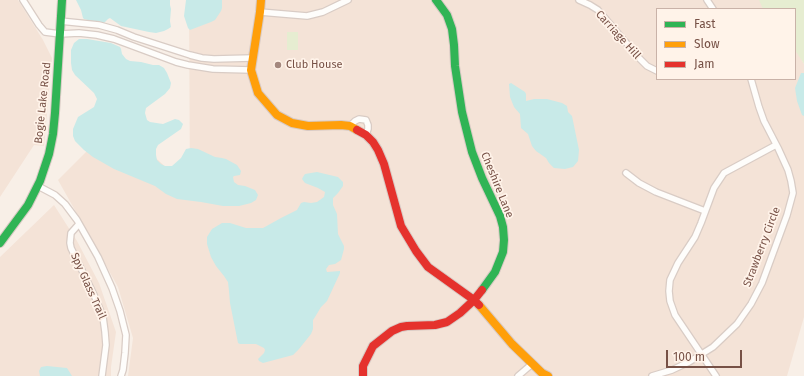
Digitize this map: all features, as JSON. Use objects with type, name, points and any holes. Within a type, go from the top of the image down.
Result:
[{"type":"street","points":[[23,0],[39,26],[45,32],[97,35],[114,39],[130,46],[188,65],[213,69],[251,70]]},
{"type":"street","name":"Bogie Lake Road","points":[[0,243],[28,205],[38,186],[49,154],[53,134],[62,0]]},
{"type":"street","points":[[261,0],[251,70],[258,93],[277,115],[292,123],[308,126],[350,126],[366,135],[378,150],[384,164],[401,226],[416,251],[428,267],[474,300],[512,344],[542,373],[548,376]]},
{"type":"street","points":[[260,12],[307,16],[323,12],[348,0]]},
{"type":"street","name":"Cheshire Lane","points":[[363,376],[363,366],[374,346],[392,331],[407,326],[435,326],[446,322],[460,313],[474,300],[495,272],[503,252],[503,228],[500,216],[482,178],[472,152],[462,112],[455,66],[452,29],[447,15],[436,0]]},
{"type":"street","name":"Carriage Hill","points":[[579,0],[598,10],[640,59],[647,66],[656,70]]},
{"type":"street","points":[[60,21],[99,25],[202,58],[252,58]]},
{"type":"street","points":[[130,46],[134,37]]},
{"type":"street","points":[[188,65],[190,55]]},
{"type":"street","name":"Strawberry Circle","points":[[652,376],[672,370],[689,362],[713,347],[737,324],[751,304],[762,283],[788,215],[793,193],[791,181],[788,170],[764,122],[751,80]]},
{"type":"street","points":[[350,126],[359,119],[366,120],[368,129],[366,135]]},
{"type":"street","points":[[716,376],[675,315],[670,301],[670,280],[678,263],[695,237],[714,188],[724,173],[776,145]]},
{"type":"street","points":[[626,173],[639,183],[656,192],[705,211]]},
{"type":"street","points":[[38,186],[55,195],[65,204],[80,224],[98,257],[112,288],[126,335],[123,370],[121,376]]},
{"type":"street","name":"Spy Glass Trail","points":[[80,224],[71,233],[70,242],[71,248],[103,317],[106,345],[102,376]]},
{"type":"street","points":[[518,376],[532,364]]},
{"type":"shaded area","points":[[0,0],[18,0],[43,40],[52,58],[44,146],[34,145],[0,197]]},
{"type":"shaded area","points":[[189,0],[766,0],[771,8],[656,8],[656,80],[796,80],[796,50],[804,64],[804,317],[787,376],[128,376],[133,338],[118,287],[58,180],[116,122],[190,189]]},
{"type":"shaded area","points":[[54,205],[77,241],[99,283],[116,332],[111,376],[0,376],[0,257]]},
{"type":"green space","points":[[759,0],[804,0],[804,64],[796,52],[796,8],[763,8]]},
{"type":"green space","points":[[287,32],[298,32],[298,50],[287,50]]},
{"type":"water","points":[[76,0],[170,0],[171,27],[156,33],[121,26],[110,18],[102,24],[84,19]]},
{"type":"water","points":[[186,0],[222,0],[222,8],[215,20],[190,30],[184,16]]},
{"type":"water","points":[[79,39],[111,43],[120,47],[122,54],[130,61],[159,65],[164,68],[171,83],[170,88],[165,94],[146,108],[145,113],[147,120],[150,122],[163,124],[175,119],[179,120],[183,124],[181,129],[158,145],[156,155],[157,160],[161,164],[165,166],[172,166],[181,158],[186,149],[191,148],[198,149],[215,157],[226,159],[237,165],[241,171],[240,175],[233,177],[234,182],[238,185],[255,190],[258,195],[256,200],[239,206],[223,206],[177,199],[166,194],[155,186],[114,169],[84,150],[75,141],[73,129],[78,117],[94,107],[97,99],[94,93],[75,75],[72,70],[71,50],[74,43]]},
{"type":"water","points":[[801,73],[804,73],[804,116],[802,115],[797,101],[795,88]]},
{"type":"water","points":[[511,83],[525,92],[526,101],[534,99],[547,99],[567,106],[568,112],[572,116],[579,150],[578,161],[573,167],[565,169],[554,168],[546,158],[532,146],[528,134],[521,128],[520,114],[514,107],[510,97],[509,84]]},
{"type":"water","points":[[317,172],[338,177],[343,182],[343,186],[333,198],[333,205],[337,214],[338,234],[344,249],[341,260],[335,264],[329,265],[326,269],[327,272],[340,271],[340,273],[327,301],[321,307],[313,320],[313,329],[311,334],[299,349],[293,355],[263,363],[258,359],[264,353],[264,348],[256,344],[238,343],[230,303],[228,282],[211,257],[207,244],[207,237],[212,229],[222,223],[230,223],[246,228],[263,228],[297,210],[301,203],[317,202],[324,197],[325,192],[305,183],[302,179],[305,174]]},
{"type":"water","points":[[47,366],[67,368],[72,376],[40,376],[39,371],[41,367]]},
{"type":"traffic: fast","points":[[0,243],[28,205],[40,181],[49,154],[55,113],[62,0]]},
{"type":"traffic: fast","points":[[436,0],[447,15],[452,29],[455,66],[462,112],[472,152],[482,178],[500,216],[503,227],[503,252],[495,272],[482,290]]},
{"type":"traffic: slow","points":[[261,0],[251,70],[258,93],[277,115],[292,123],[308,126],[341,125],[350,126],[357,130]]},
{"type":"traffic: slow","points":[[479,305],[512,344],[542,373],[548,376]]},
{"type":"traffic: jam","points":[[357,130],[366,135],[378,150],[384,164],[401,226],[416,251],[428,267],[479,305]]},
{"type":"traffic: jam","points":[[363,376],[363,366],[373,346],[392,331],[407,326],[435,325],[447,322],[460,313],[482,290]]},
{"type":"place","name":"Club House","points":[[278,65]]}]
